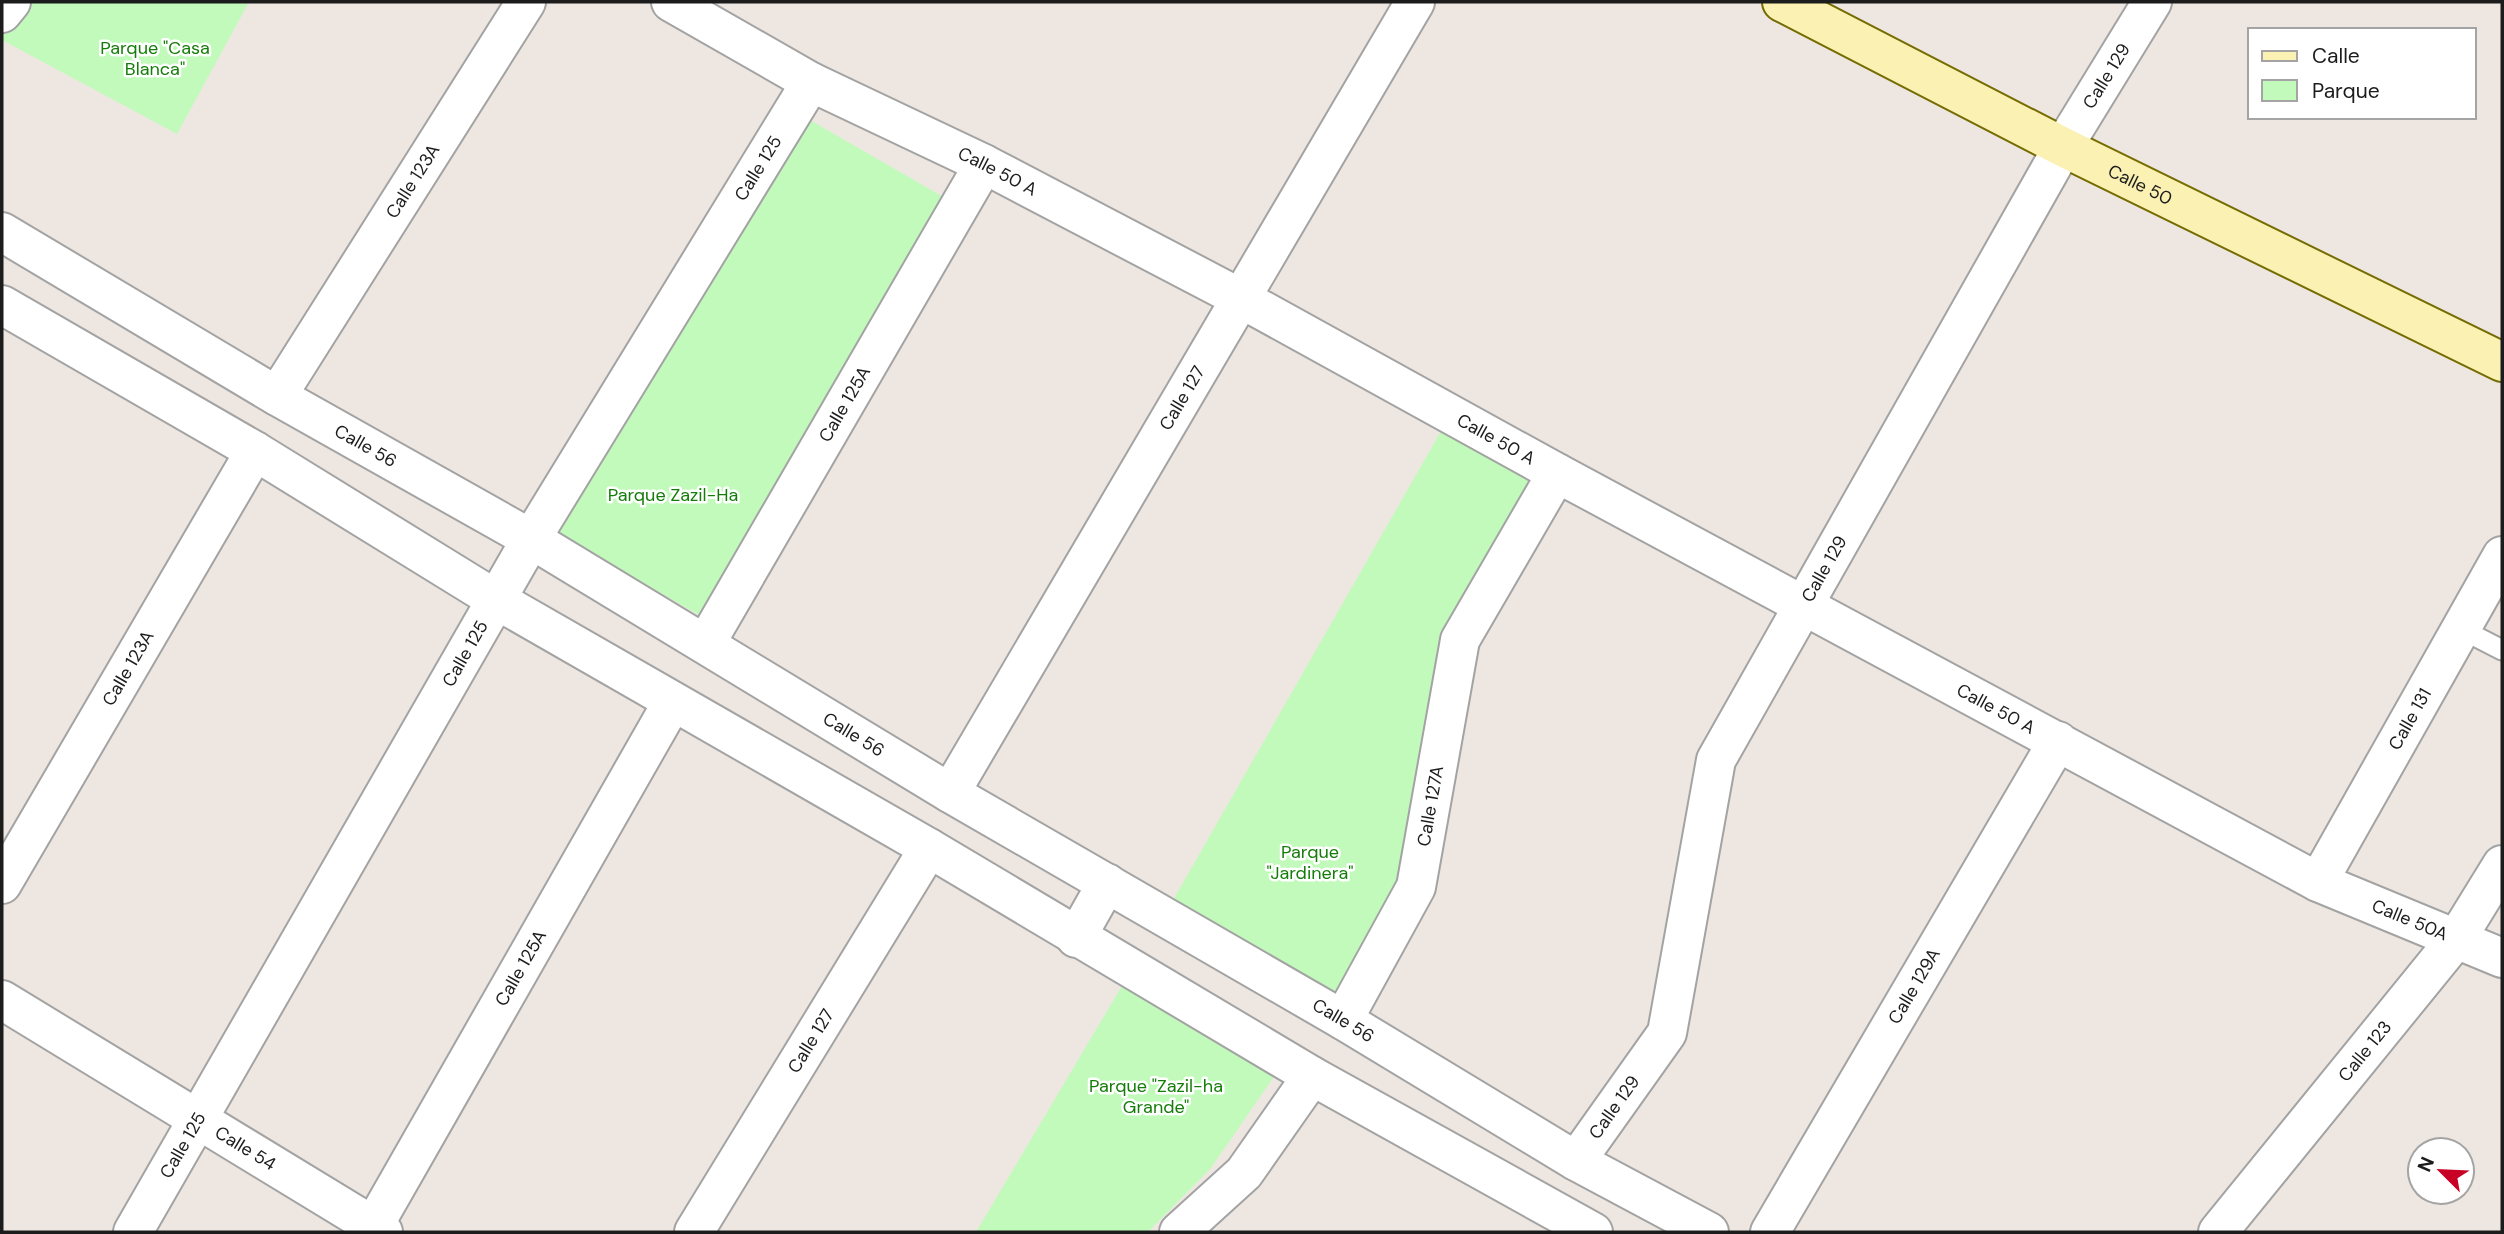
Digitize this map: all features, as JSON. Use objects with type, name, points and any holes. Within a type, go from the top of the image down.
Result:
[{"type":"main road","name":"Calle 50","points":[[1782,2],[2063,147],[2502,362]]},
{"type":"street","points":[[2,13],[11,2]]},
{"type":"street","name":"Calle 123A","points":[[277,396],[526,2]]},
{"type":"street","name":"Calle 50 A","points":[[671,2],[811,82],[984,164],[1240,298],[1557,473],[2318,882]]},
{"type":"street","name":"Calle 127","points":[[950,793],[1415,2]]},
{"type":"street","name":"Calle 129","points":[[1576,1161],[1667,1033],[1716,760],[1801,605],[2063,147],[2152,2]]},
{"type":"street","name":"Calle 125","points":[[133,1232],[199,1121],[495,599],[811,82]]},
{"type":"street","name":"Calle 125A","points":[[706,643],[984,164]]},
{"type":"street","name":"Calle 56","points":[[2,232],[277,396],[531,538],[950,793],[1343,1020],[1576,1161],[1709,1232]]},
{"type":"street","points":[[2,305],[255,451],[495,599],[929,848],[1076,938],[1312,1076],[1547,1221],[1593,1232]]},
{"type":"street","name":"Calle 123A","points":[[2,884],[255,451]]},
{"type":"street","name":"Calle 127A","points":[[1343,1020],[1416,887],[1460,640],[1557,473]]},
{"type":"street","name":"Calle 131","points":[[2318,882],[2463,630],[2502,556]]},
{"type":"street","name":"Calle 125A","points":[[376,1230],[672,702]]},
{"type":"street","name":"Calle 129A","points":[[1770,1232],[2057,741]]},
{"type":"street","name":"Calle 127","points":[[694,1232],[929,848]]},
{"type":"street","name":"Calle 123","points":[[2218,1232],[2457,938],[2502,865]]},
{"type":"street","name":"Calle 50A","points":[[2318,882],[2502,958]]},
{"type":"street","points":[[1076,938],[1107,883]]},
{"type":"street","name":"Calle 54","points":[[2,1000],[376,1230]]},
{"type":"street","points":[[1179,1232],[1244,1173],[1312,1076]]},
{"type":"lane","points":[[2463,630],[2502,650]]},
{"type":"green space","name":"Parque \"Casa Blanca\"","points":[[14,2],[249,2],[177,134],[2,40],[2,17]]},
{"type":"green space","name":"Parque Zazil-Ha","points":[[803,116],[954,203],[704,618],[546,527]]},
{"type":"green space","name":"Parque \"Jardinera\"","points":[[1445,424],[1547,481],[1450,648],[1406,895],[1348,1003],[1172,902]]},
{"type":"green space","name":"Parque \"Zazil-ha Grande\"","points":[[1126,979],[1280,1068],[1211,1168],[1148,1232],[976,1232]]}]
